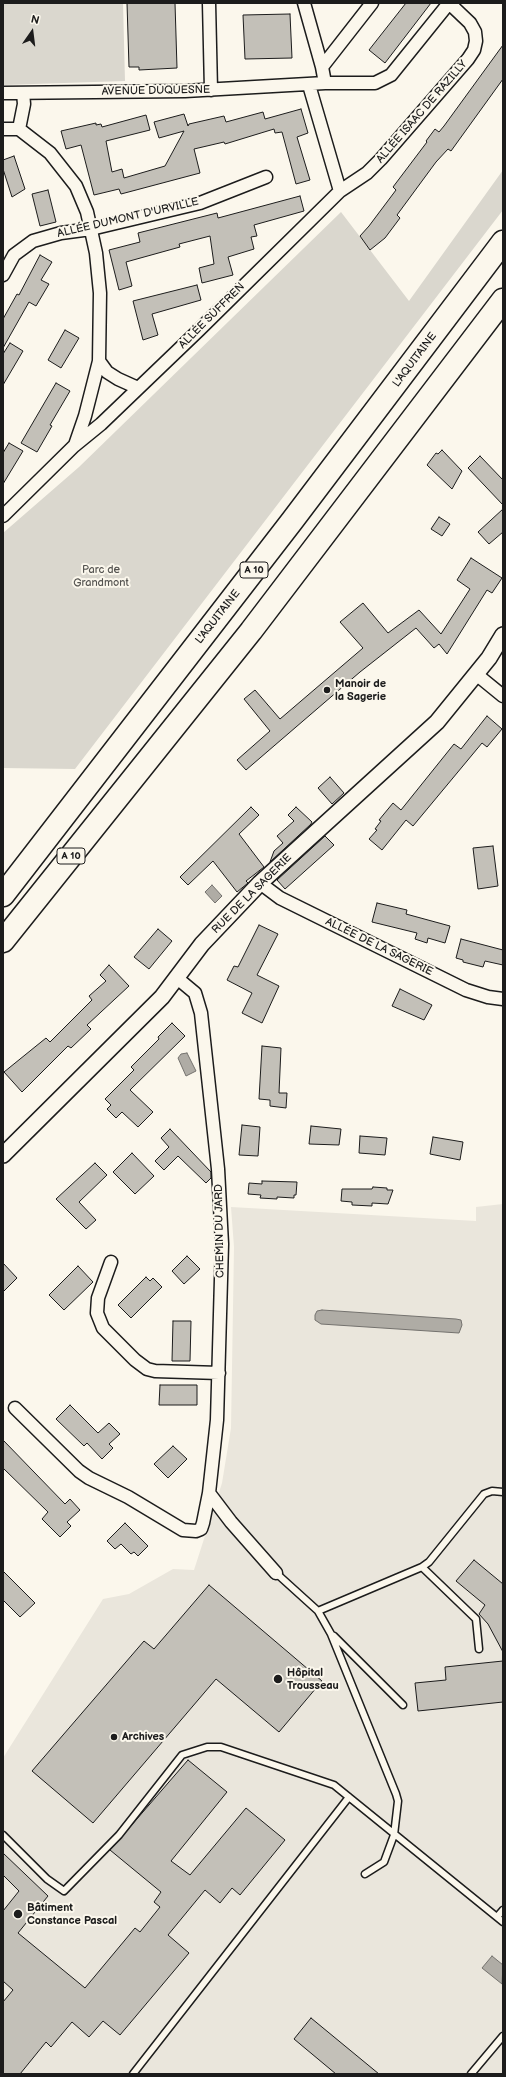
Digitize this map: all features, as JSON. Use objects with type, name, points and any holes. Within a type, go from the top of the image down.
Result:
[{"type":"highway","name":"L'AQUITAINE","points":[[3,895],[297,514],[503,242]]},
{"type":"highway","name":"A 10","points":[[3,941],[255,626],[503,300]]},
{"type":"street","points":[[208,3],[211,90]]},
{"type":"street","points":[[304,3],[325,83]]},
{"type":"street","points":[[322,67],[372,3]]},
{"type":"street","name":"AVENUE DUQUESNE","points":[[3,93],[211,90],[325,83],[375,83],[384,80],[391,75],[449,3]]},
{"type":"street","name":"ALLÉE ISAAC DE RAZILLY","points":[[340,191],[367,173],[381,159],[468,59],[474,50],[476,40],[475,32],[470,23],[449,3]]},
{"type":"street","points":[[309,85],[340,191]]},
{"type":"street","points":[[19,129],[24,104],[24,93]]},
{"type":"street","points":[[3,129],[19,129],[50,153],[67,172],[76,186],[87,212],[91,229],[96,253],[100,293],[99,361],[85,416],[74,446]]},
{"type":"street","name":"ALLÉE DUMONT D'URVILLE","points":[[3,275],[14,256],[32,241],[61,233],[91,229],[200,203],[266,177]]},
{"type":"street","name":"ALLÉE SUFFREN","points":[[3,516],[74,446],[101,424],[340,191]]},
{"type":"street","points":[[99,361],[107,372],[123,382],[138,388]]},
{"type":"street","name":"RUE DE LA SAGERIE","points":[[3,1155],[129,1031],[178,978],[202,944],[260,883],[424,736],[476,674],[503,636]]},
{"type":"street","points":[[476,674],[503,696]]},
{"type":"street","name":"ALLÉE DE LA SAGERIE","points":[[260,883],[280,898],[466,990],[488,997],[503,999]]},
{"type":"street","name":"CHEMIN DU JARD","points":[[15,1408],[79,1471],[89,1478],[128,1497],[184,1530],[196,1531],[201,1529],[204,1523],[209,1493],[217,1420],[222,1244],[218,1169],[199,1002],[195,993],[178,978]]},
{"type":"street","points":[[111,1262],[98,1298],[97,1313],[103,1328],[135,1360],[147,1368],[155,1371],[218,1373]]},
{"type":"street","points":[[209,1493],[235,1527],[276,1573]]},
{"type":"lane","points":[[318,1611],[422,1567],[428,1562],[484,1494],[492,1491],[503,1492]]},
{"type":"lane","points":[[422,1567],[476,1619],[479,1648]]},
{"type":"lane","points":[[276,1573],[318,1611],[332,1634],[396,1794],[398,1801],[394,1835],[384,1862],[365,1874]]},
{"type":"lane","points":[[332,1634],[403,1705]]},
{"type":"lane","points":[[3,1836],[47,1879],[64,1891],[119,1835],[182,1755],[207,1747],[221,1747],[318,1778],[334,1785],[503,1922]]},
{"type":"lane","points":[[133,2074],[349,1797]]},
{"type":"lane","points":[[497,1917],[503,1910]]},
{"type":"lane","points":[[471,2074],[503,2036]]},
{"type":"shaded area","points":[[212,885],[222,896],[215,903],[205,892]]},
{"type":"shaded area","points":[[187,1053],[196,1071],[186,1076],[178,1058],[181,1054]]},
{"type":"shaded area","name":"Hôpital Trousseau","points":[[503,1204],[503,2074],[3,2074],[3,1758],[103,1599],[129,1594],[173,1569],[194,1570],[222,1483],[231,1428],[234,1247],[231,1207],[476,1221],[476,1207]]},
{"type":"shaded area","points":[[322,1310],[456,1319],[461,1320],[462,1325],[459,1333],[321,1324],[315,1320],[315,1315],[317,1311]]},
{"type":"shaded area","points":[[492,1956],[503,1965],[502,1984],[482,1968]]},
{"type":"green space","points":[[3,3],[123,3],[125,81],[3,85]]},
{"type":"green space","name":"Parc de Grandmont","points":[[503,170],[503,210],[75,769],[3,768],[3,533],[79,467],[341,212],[409,301]]},
{"type":"building","points":[[127,3],[175,3],[177,68],[139,70],[139,67],[129,67]]},
{"type":"building","points":[[406,3],[431,3],[385,63],[369,50]]},
{"type":"building","points":[[290,14],[292,58],[245,59],[243,15]]},
{"type":"building","points":[[503,45],[503,79],[451,151],[448,149],[436,162],[397,215],[400,218],[385,238],[370,250],[360,236],[396,190],[393,187],[427,142],[426,141],[435,129],[439,132],[444,126]]},
{"type":"building","points":[[301,109],[308,133],[297,137],[310,180],[296,184],[282,132],[275,133],[274,129],[225,144],[224,142],[194,149],[200,173],[121,194],[119,189],[94,195],[81,145],[66,149],[61,131],[96,123],[96,125],[101,124],[102,127],[146,115],[150,130],[106,141],[112,172],[122,169],[124,178],[165,166],[184,131],[159,138],[154,122],[184,114],[188,126],[189,124],[224,116],[226,122],[263,112],[265,119]]},
{"type":"building","points":[[14,156],[25,189],[12,197],[3,169],[3,160]]},
{"type":"building","points":[[48,190],[56,222],[40,226],[32,194]]},
{"type":"building","points":[[300,196],[304,211],[254,225],[257,236],[251,237],[254,249],[228,257],[233,275],[202,283],[199,268],[214,264],[210,236],[179,244],[180,247],[126,262],[132,286],[119,290],[109,250],[140,242],[138,233],[217,213],[218,218]]},
{"type":"building","points":[[40,255],[52,262],[41,280],[49,284],[36,306],[29,302],[3,348],[3,319],[17,294],[19,295]]},
{"type":"building","points":[[197,285],[201,300],[152,314],[158,335],[143,340],[133,301]]},
{"type":"building","points":[[65,330],[79,338],[61,368],[48,360]]},
{"type":"building","points":[[10,343],[23,351],[3,385],[3,354]]},
{"type":"building","points":[[56,383],[70,391],[50,425],[52,426],[37,452],[21,443]]},
{"type":"building","points":[[9,443],[23,451],[3,484],[3,453]]},
{"type":"building","points":[[442,450],[462,471],[452,489],[427,465],[436,453],[438,454]]},
{"type":"building","points":[[480,456],[503,480],[503,505],[468,468]]},
{"type":"building","points":[[503,509],[503,532],[489,544],[478,532]]},
{"type":"building","points":[[439,517],[450,524],[442,536],[431,529]]},
{"type":"building","points":[[471,558],[502,578],[492,593],[487,590],[447,654],[439,644],[434,648],[416,628],[360,672],[246,770],[237,760],[270,731],[244,699],[255,690],[280,719],[363,648],[340,622],[363,603],[388,633],[419,610],[441,634],[470,589],[457,580]]},
{"type":"building","points":[[487,716],[502,729],[487,747],[482,743],[413,826],[406,820],[382,850],[369,839],[377,830],[375,829],[381,821],[379,820],[393,803],[401,810],[454,744],[461,749]]},
{"type":"building","points":[[330,777],[344,793],[332,804],[318,788]]},
{"type":"building","points":[[251,807],[259,815],[239,834],[264,867],[246,881],[248,883],[237,892],[213,861],[188,885],[180,877]]},
{"type":"building","points":[[296,807],[312,822],[270,862],[274,851],[283,843],[277,836],[294,821],[288,815]]},
{"type":"building","points":[[325,836],[334,845],[285,889],[277,880]]},
{"type":"building","points":[[493,846],[498,886],[478,889],[473,848]]},
{"type":"building","points":[[377,903],[407,910],[406,914],[450,926],[445,943],[428,938],[427,943],[415,939],[417,933],[372,922]]},
{"type":"building","points":[[259,925],[278,934],[257,975],[279,986],[262,1023],[242,1013],[252,993],[227,980],[234,966],[238,967]]},
{"type":"building","points":[[158,929],[172,941],[149,969],[134,957]]},
{"type":"building","points":[[461,939],[503,950],[503,965],[485,961],[483,967],[463,962],[463,960],[456,958]]},
{"type":"building","points":[[109,965],[129,986],[87,1025],[91,1029],[71,1048],[68,1046],[22,1092],[4,1072],[46,1038],[50,1042],[92,1000],[89,996],[106,981],[100,975]]},
{"type":"building","points":[[400,989],[432,1005],[424,1020],[392,1006]]},
{"type":"building","points":[[172,1023],[185,1036],[130,1090],[153,1112],[138,1127],[122,1112],[116,1118],[107,1109],[111,1105],[105,1099],[134,1070],[131,1067],[159,1039],[158,1037]]},
{"type":"building","points":[[262,1046],[281,1048],[279,1093],[287,1093],[286,1108],[270,1106],[270,1100],[259,1099]]},
{"type":"building","points":[[242,1125],[260,1127],[258,1156],[239,1155]]},
{"type":"building","points":[[311,1126],[341,1129],[339,1145],[309,1144]]},
{"type":"building","points":[[170,1129],[211,1172],[211,1178],[206,1183],[178,1156],[164,1170],[155,1161],[169,1147],[161,1138]]},
{"type":"building","points":[[360,1136],[387,1138],[385,1155],[359,1153]]},
{"type":"building","points":[[433,1137],[463,1142],[460,1160],[430,1154]]},
{"type":"building","points":[[132,1153],[154,1176],[135,1194],[113,1172]]},
{"type":"building","points":[[95,1163],[107,1175],[79,1202],[96,1220],[86,1229],[56,1199]]},
{"type":"building","points":[[262,1181],[297,1182],[296,1195],[294,1195],[294,1198],[277,1197],[277,1199],[260,1198],[261,1195],[248,1194],[249,1183],[262,1184]]},
{"type":"building","points":[[373,1187],[393,1190],[388,1204],[372,1203],[372,1206],[352,1205],[352,1202],[341,1201],[342,1189],[372,1189]]},
{"type":"building","points":[[187,1256],[200,1269],[184,1284],[172,1271]]},
{"type":"building","points":[[3,1263],[17,1278],[3,1292]]},
{"type":"building","points":[[78,1266],[93,1282],[64,1310],[49,1295]]},
{"type":"building","points":[[146,1277],[150,1281],[153,1278],[162,1287],[131,1318],[118,1305]]},
{"type":"building","points":[[173,1321],[191,1321],[190,1361],[172,1361]]},
{"type":"building","points":[[160,1385],[197,1385],[197,1405],[159,1405]]},
{"type":"building","points":[[70,1405],[98,1433],[109,1423],[120,1434],[109,1444],[113,1448],[102,1459],[87,1443],[84,1446],[56,1419]]},
{"type":"building","points":[[3,1440],[65,1504],[70,1499],[80,1510],[67,1522],[71,1526],[60,1537],[42,1519],[48,1512],[3,1468]]},
{"type":"building","points":[[173,1446],[187,1459],[168,1478],[154,1464]]},
{"type":"building","points":[[125,1523],[148,1546],[138,1556],[134,1552],[131,1554],[121,1544],[115,1549],[107,1541]]},
{"type":"building","points":[[474,1560],[503,1584],[503,1652],[488,1624],[479,1614],[485,1605],[456,1581]]},
{"type":"building","points":[[3,1571],[35,1603],[20,1617],[3,1600]]},
{"type":"building","points":[[209,1585],[322,1681],[279,1732],[216,1679],[93,1823],[32,1771],[144,1641],[154,1649]]},
{"type":"building","points":[[503,1661],[503,1702],[418,1711],[415,1683],[446,1680],[445,1667]]},
{"type":"building","name":"Bâtiment Constance Pascal","points":[[188,1760],[227,1792],[171,1861],[190,1875],[246,1808],[285,1840],[240,1895],[232,1888],[220,1903],[205,1890],[168,1935],[189,1953],[120,2035],[103,2021],[89,2037],[72,2022],[51,2047],[46,2042],[20,2074],[3,2074],[3,2002],[13,1990],[3,1981],[3,1911],[19,1891],[3,1875],[3,1853],[48,1896],[18,1933],[85,1988],[135,1928],[140,1932],[160,1907],[154,1902],[161,1892],[110,1850]]},
{"type":"building","points":[[311,2018],[379,2074],[336,2074],[294,2039]]},
{"type":"place","name":"Manoir de la Sagerie","points":[[327,690]]},
{"type":"place","name":"Hôpital Trousseau","points":[[278,1679]]},
{"type":"place","name":"Archives","points":[[114,1737]]},
{"type":"place","name":"Bâtiment Constance Pascal","points":[[18,1914]]}]
